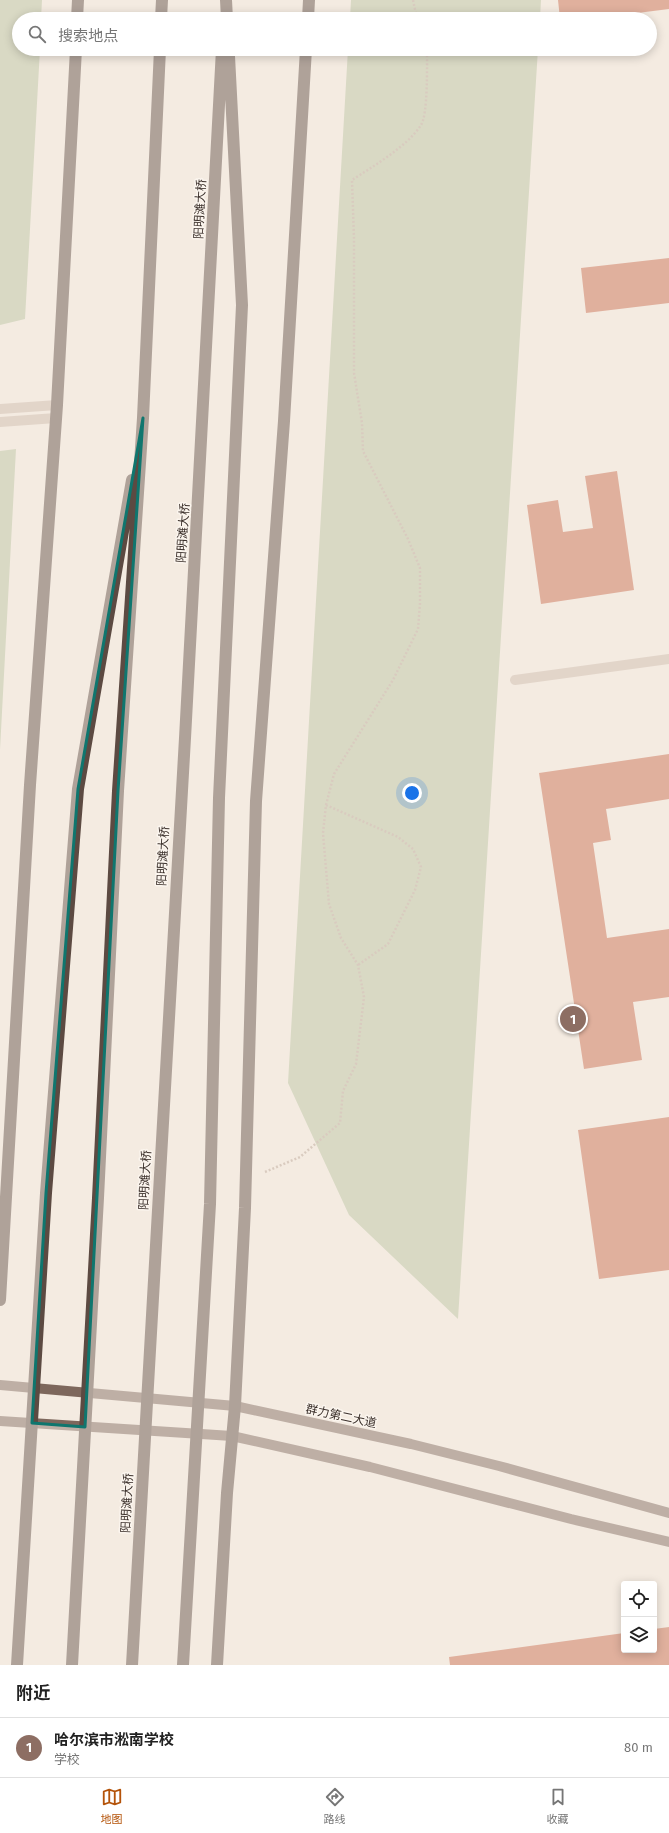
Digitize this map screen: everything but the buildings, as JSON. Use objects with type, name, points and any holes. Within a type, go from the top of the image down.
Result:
[{"type":"highway","points":[[77,12],[78,0]]},
{"type":"highway","points":[[161,12],[162,0]]},
{"type":"highway","points":[[224,12],[225,0]]},
{"type":"highway","points":[[225,0],[226,12]]},
{"type":"highway","points":[[308,12],[309,0]]},
{"type":"highway","points":[[0,1300],[30,785],[57,404],[76,56]]},
{"type":"highway","points":[[72,1665],[98,1198],[118,791],[143,418],[160,56]]},
{"type":"highway","name":"阳明滩大桥","points":[[132,1665],[178,835],[204,421],[222,56]]},
{"type":"highway","points":[[183,1665],[210,1204],[219,798],[242,305],[228,56]]},
{"type":"highway","points":[[218,1665],[227,1493],[235,1406],[246,1180],[256,801],[284,421],[306,56]]},
{"type":"highway","points":[[17,1665],[46,1193],[78,789],[143,418]]},
{"type":"main road","name":"群力第二大道","points":[[0,1385],[235,1406],[455,1455],[669,1513]]},
{"type":"main road","points":[[0,1421],[232,1436],[393,1472],[578,1521],[669,1542]]},
{"type":"street","points":[[0,409],[57,404]]},
{"type":"street","points":[[0,422],[56,418]]},
{"type":"street","points":[[515,680],[669,659]]},
{"type":"path","points":[[413,0],[416,12]]},
{"type":"path","points":[[246,1180],[300,1158],[340,1123],[344,1091],[356,1064],[364,997],[358,965],[341,938],[329,904],[323,833],[326,805],[334,774],[393,680],[418,629],[420,568],[408,539],[363,451],[362,423],[354,373],[354,238],[352,180],[399,148],[422,124],[426,97],[427,56]]},
{"type":"path","points":[[326,805],[398,837],[413,849],[421,868],[415,890],[388,944],[358,965]]},
{"type":"highlighted area","points":[[143,418],[118,791],[85,1427],[32,1423],[46,1193],[78,789]]},
{"type":"green space","points":[[0,0],[42,0],[41,12],[12,12],[12,56],[40,56],[25,319],[0,325]]},
{"type":"green space","points":[[351,0],[541,0],[540,12],[350,12]]},
{"type":"green space","points":[[348,56],[538,56],[458,1319],[349,1215],[288,1083]]},
{"type":"green space","points":[[16,449],[0,750],[0,451]]},
{"type":"place","name":"哈尔滨市淞南学校","points":[[573,1019]]}]
